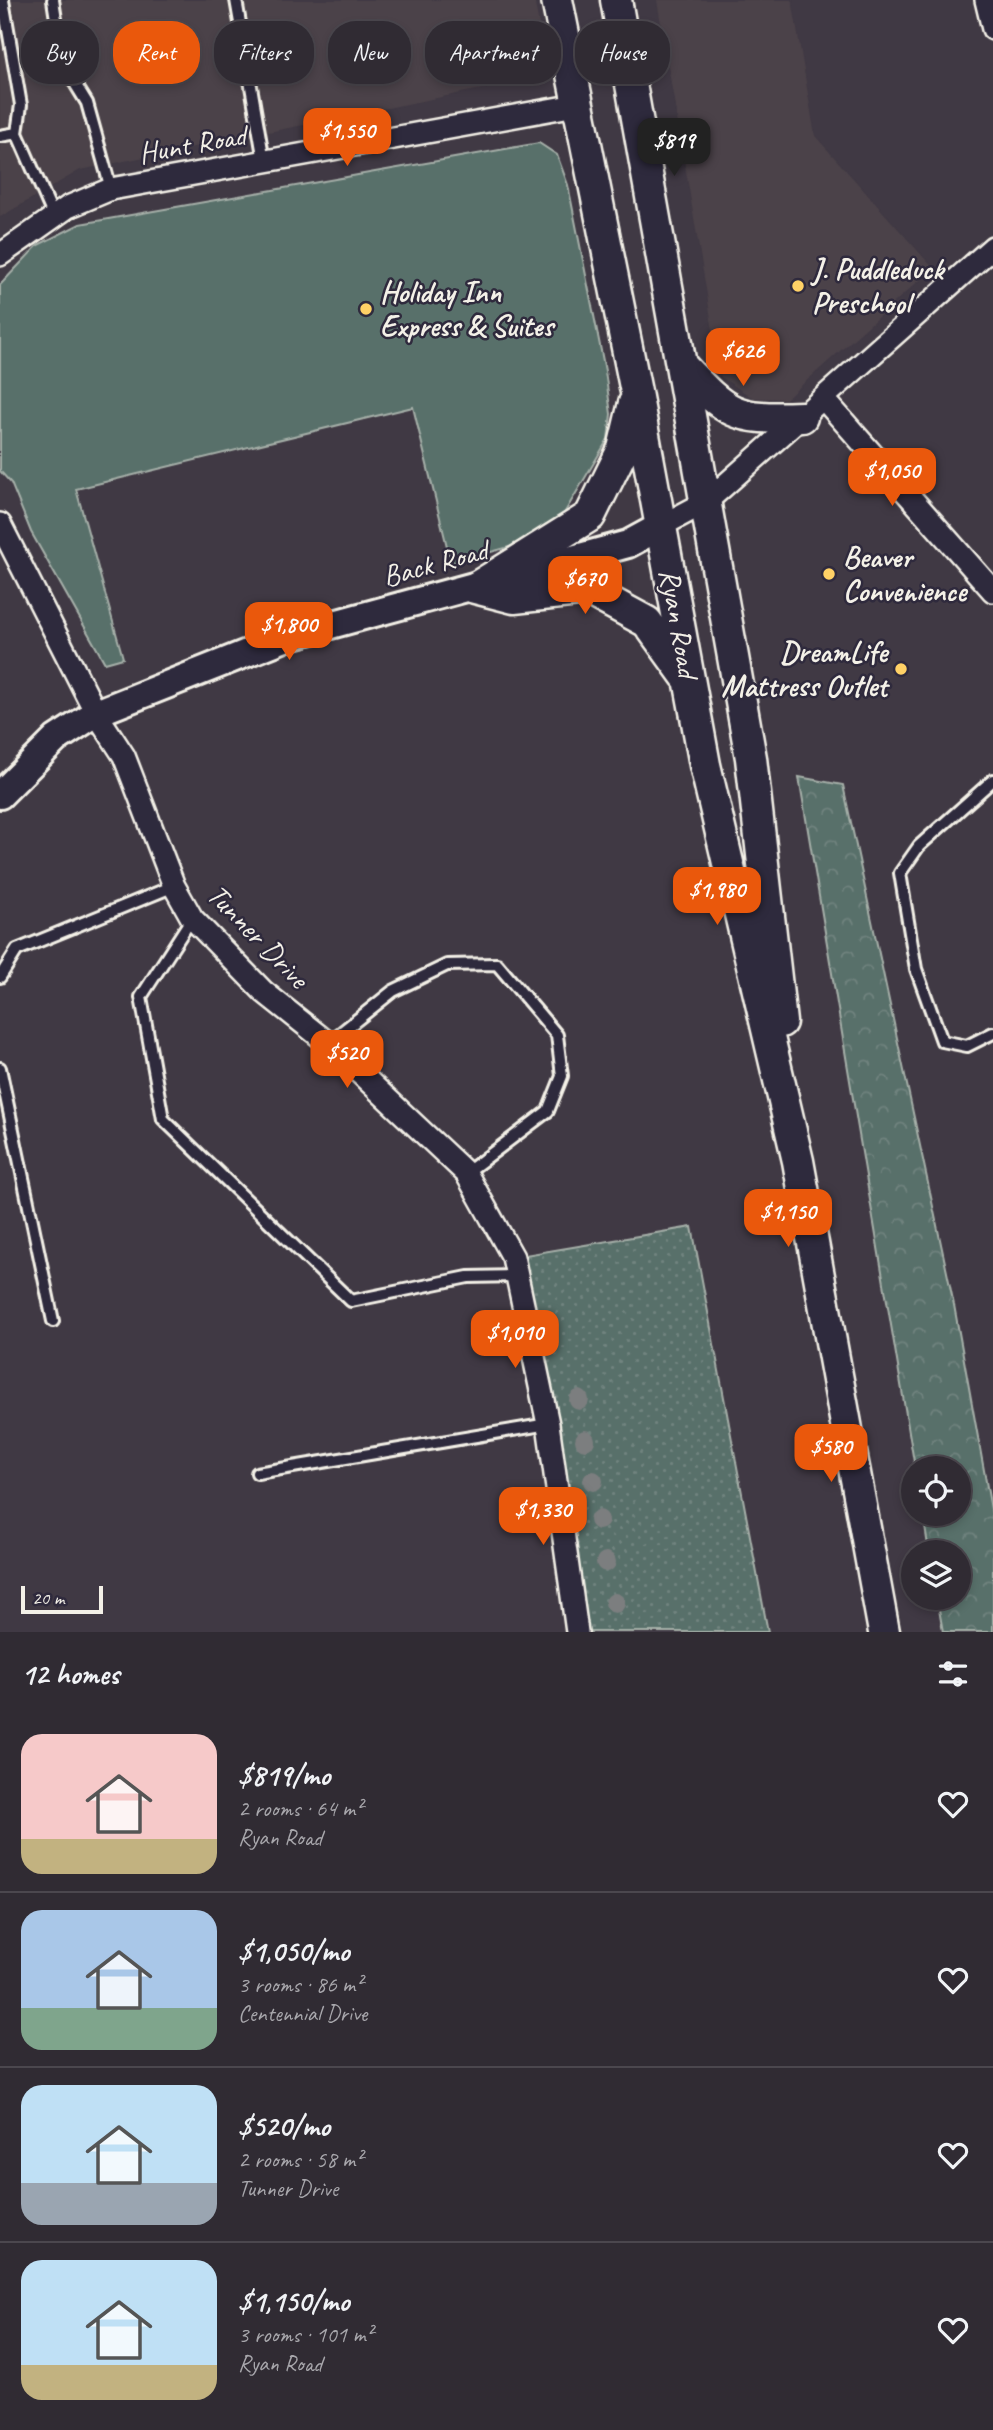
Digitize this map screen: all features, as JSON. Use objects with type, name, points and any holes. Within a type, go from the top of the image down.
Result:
[{"type":"main road","name":"Ryan Road","points":[[557,0],[576,105],[636,392],[705,765],[797,1161],[884,1632]]},
{"type":"main road","name":"Ryan Road","points":[[616,0],[751,758],[797,1161]]},
{"type":"main road","points":[[681,366],[708,394],[731,412],[762,418],[813,407]]},
{"type":"main road","points":[[475,587],[590,516],[623,449],[636,392]]},
{"type":"main road","points":[[475,587],[514,598],[588,590],[647,622],[690,682]]},
{"type":"street","points":[[986,0],[993,29]]},
{"type":"street","name":"Hunt Road","points":[[0,254],[68,207],[111,189],[576,105]]},
{"type":"street","name":"Back Road","points":[[0,795],[56,739],[96,713],[290,636],[628,544],[706,502],[993,247]]},
{"type":"street","points":[[813,407],[993,592]]},
{"type":"street","name":"Tunner Drive","points":[[0,524],[96,713],[124,756],[174,886],[191,918],[264,992],[328,1043],[466,1174],[513,1257],[548,1424],[577,1632]]},
{"type":"lane","points":[[2,0],[21,105],[17,133],[54,217]]},
{"type":"lane","points":[[53,0],[63,64],[87,103],[111,189]]},
{"type":"lane","points":[[236,0],[264,161]]},
{"type":"lane","points":[[0,136],[17,133]]},
{"type":"lane","points":[[993,780],[919,846],[900,873],[915,970],[942,1041],[967,1046],[993,1032]]},
{"type":"lane","points":[[0,977],[17,950],[174,886]]},
{"type":"lane","points":[[191,918],[141,997],[163,1119],[351,1301],[468,1277],[517,1276]]},
{"type":"lane","points":[[328,1043],[393,991],[447,965],[497,964],[557,1035],[562,1076],[548,1111],[466,1174]]},
{"type":"lane","points":[[0,1068],[53,1321]]},
{"type":"lane","points":[[257,1472],[548,1424]]},
{"type":"shaded area","points":[[0,0],[534,0],[538,21],[425,21],[425,84],[506,84],[80,170],[0,217]]},
{"type":"shaded area","name":"J. Puddleduck Preschool","points":[[657,0],[792,0],[815,136],[933,268],[786,399],[753,398],[721,377],[670,77],[670,21],[661,21]]},
{"type":"green space","points":[[539,143],[557,155],[568,185],[611,414],[608,439],[559,522],[531,541],[451,563],[413,407],[76,489],[123,658],[105,663],[31,532],[11,483],[0,471],[0,285],[38,245],[80,224]]},
{"type":"green space","points":[[799,777],[843,785],[954,1305],[993,1520],[993,1632],[943,1632],[939,1610],[971,1610],[971,1540],[927,1540],[925,1526],[971,1526],[971,1456],[913,1456]]},
{"type":"green space","points":[[692,1227],[768,1632],[577,1632],[513,1257]]},
{"type":"place","name":"J. Puddleduck Preschool","points":[[798,286]]},
{"type":"place","name":"Holiday Inn Express & Suites","points":[[366,309]]},
{"type":"place","name":"Beaver Convenience","points":[[829,574]]},
{"type":"place","name":"DreamLife Mattress Outlet","points":[[901,669]]}]
